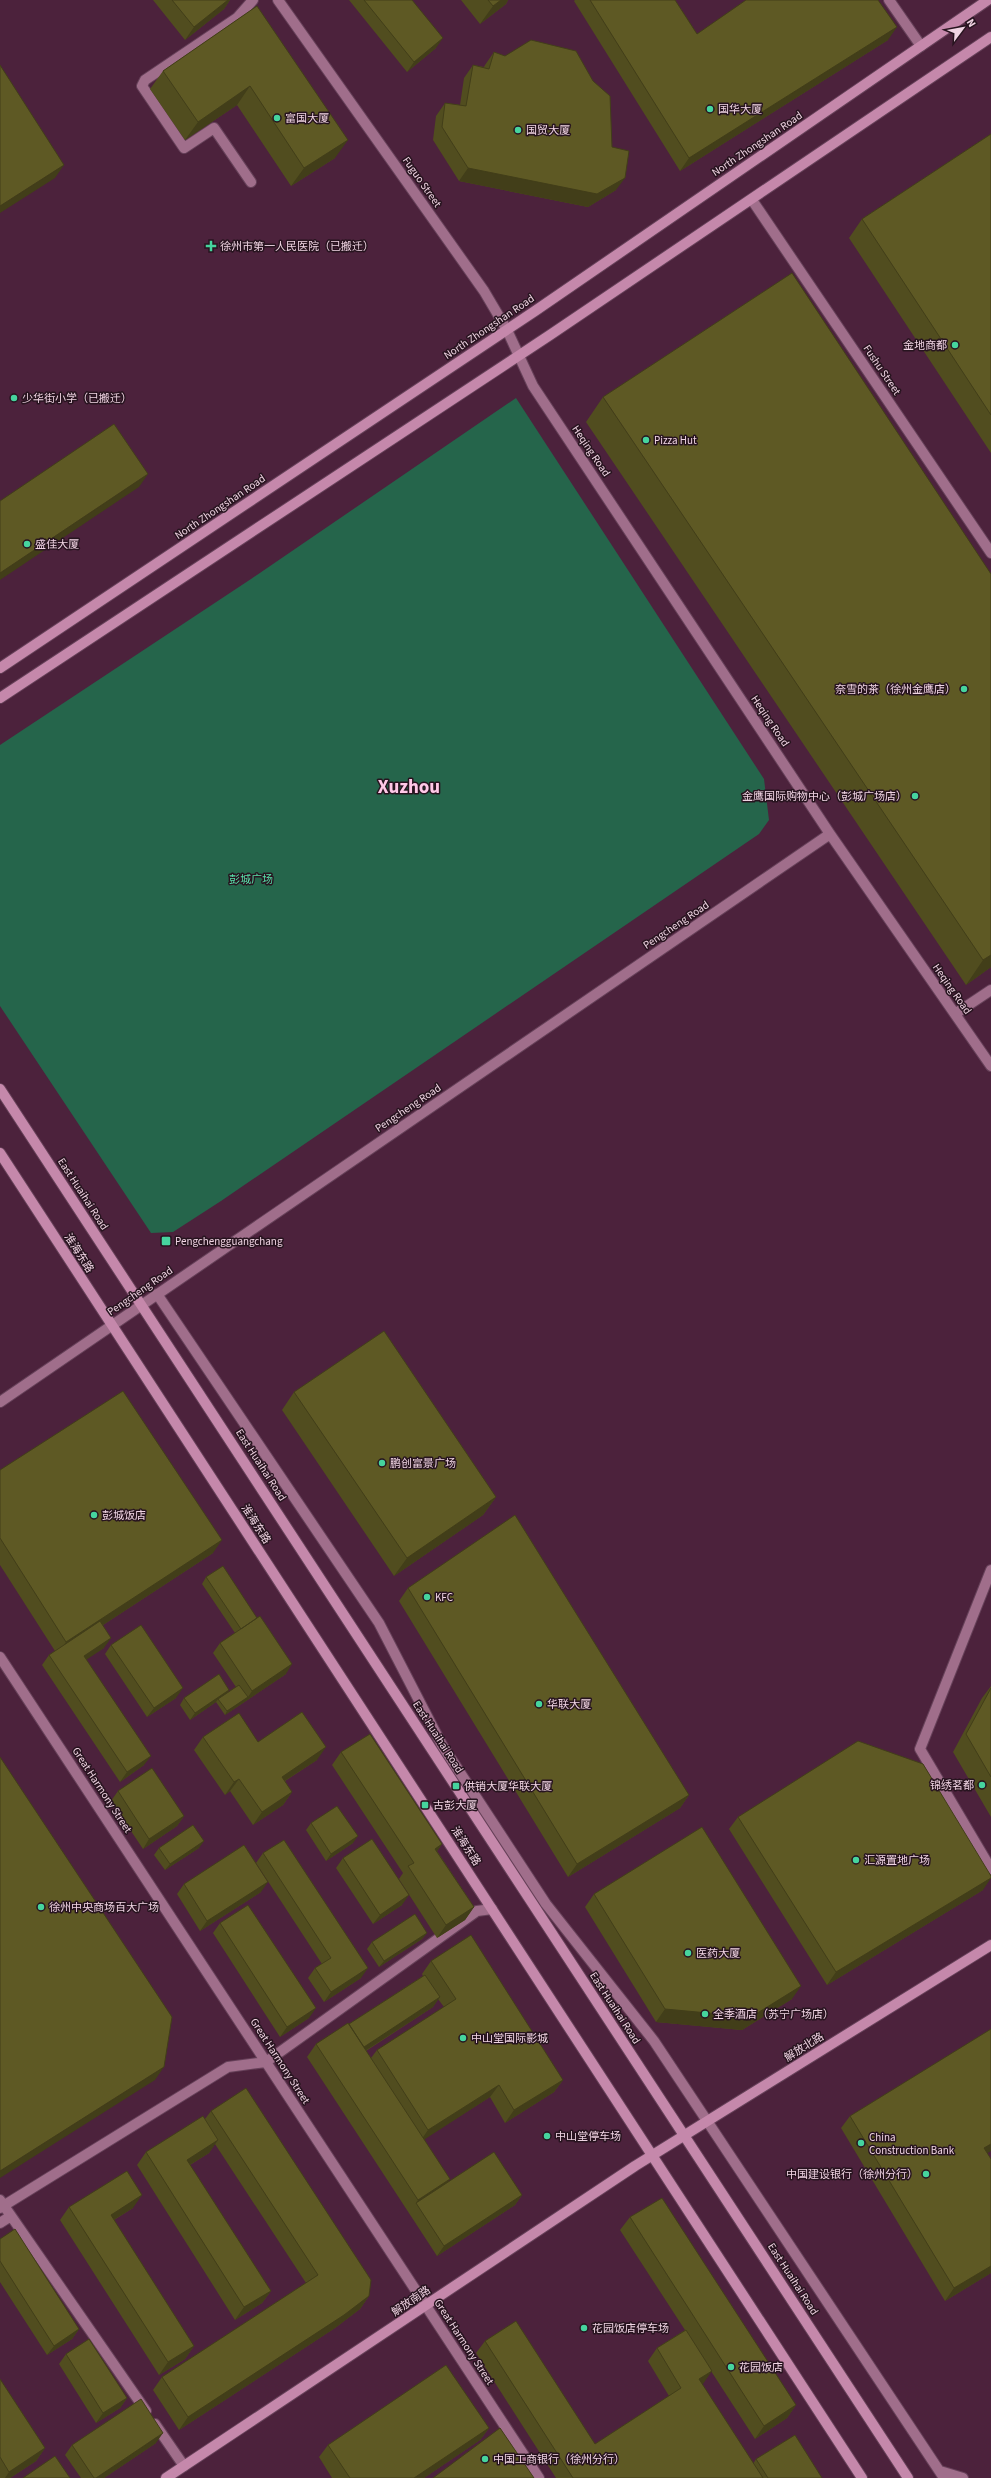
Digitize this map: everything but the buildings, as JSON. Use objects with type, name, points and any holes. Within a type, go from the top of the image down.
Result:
[{"type":"main road","name":"North Zhongshan Road","points":[[0,668],[507,330],[988,0]]},
{"type":"main road","points":[[0,698],[752,200],[991,37]]},
{"type":"main road","name":"East Huaihai Road","points":[[0,1089],[908,2478]]},
{"type":"main road","name":"淮海东路","points":[[0,1153],[492,1909]]},
{"type":"main road","points":[[492,1909],[862,2478]]},
{"type":"main road","name":"解放北路","points":[[670,2144],[991,1945]]},
{"type":"main road","name":"解放南路","points":[[166,2478],[670,2144]]},
{"type":"street","points":[[251,182],[214,128],[184,148],[142,86],[145,80],[237,18],[252,0]]},
{"type":"street","name":"Fuguo Street","points":[[278,0],[484,291],[507,330],[533,386]]},
{"type":"street","points":[[889,0],[921,46]]},
{"type":"street","name":"Fushu Street","points":[[752,200],[991,553]]},
{"type":"street","name":"Heqing Road","points":[[533,386],[830,834],[991,1066]]},
{"type":"street","name":"Pengcheng Road","points":[[0,1402],[141,1304],[830,834]]},
{"type":"street","points":[[955,1014],[991,990]]},
{"type":"street","points":[[157,1294],[379,1623],[442,1745],[546,1904],[654,2041],[942,2475],[963,2478]]},
{"type":"street","points":[[991,1570],[920,1749],[991,1869]]},
{"type":"street","name":"Great Harmony Street","points":[[0,1657],[539,2478]]},
{"type":"street","points":[[184,2466],[11,2216],[1,2205],[228,2067],[266,2062],[477,1911],[492,1909]]},
{"type":"street","points":[[0,2223],[11,2216]]},
{"type":"green space","name":"彭城广场","points":[[516,398],[764,779],[769,820],[759,834],[221,1201],[173,1232],[151,1233],[0,1006],[0,745],[251,579]]},
{"type":"place","name":"国华大厦","points":[[710,109]]},
{"type":"place","name":"富国大厦","points":[[277,118]]},
{"type":"place","name":"国贸大厦","points":[[518,130]]},
{"type":"place","name":"徐州市第一人民医院（已搬迁）","points":[[211,246]]},
{"type":"place","name":"金地商都","points":[[955,345]]},
{"type":"place","name":"少华街小学（已搬迁）","points":[[14,398]]},
{"type":"place","name":"Pizza Hut","points":[[646,440]]},
{"type":"place","name":"盛佳大厦","points":[[27,544]]},
{"type":"place","name":"奈雪的茶（徐州金鹰店）","points":[[964,689]]},
{"type":"place","name":"金鹰国际购物中心（彭城广场店）","points":[[915,796]]},
{"type":"place","name":"Pengchengguangchang","points":[[166,1241]]},
{"type":"place","name":"鹏创富景广场","points":[[382,1463]]},
{"type":"place","name":"彭城饭店","points":[[94,1515]]},
{"type":"place","name":"KFC","points":[[427,1597]]},
{"type":"place","name":"华联大厦","points":[[539,1704]]},
{"type":"place","name":"锦绣茗都","points":[[982,1785]]},
{"type":"place","name":"供销大厦华联大厦","points":[[456,1786]]},
{"type":"place","name":"古彭大厦","points":[[425,1805]]},
{"type":"place","name":"汇源置地广场","points":[[856,1860]]},
{"type":"place","name":"徐州中央商场百大广场","points":[[41,1907]]},
{"type":"place","name":"医药大厦","points":[[688,1953]]},
{"type":"place","name":"全季酒店（苏宁广场店）","points":[[705,2014]]},
{"type":"place","name":"中山堂国际影城","points":[[463,2038]]},
{"type":"place","name":"中山堂停车场","points":[[547,2136]]},
{"type":"place","name":"China Construction Bank","points":[[861,2143]]},
{"type":"place","name":"中国建设银行（徐州分行）","points":[[926,2174]]},
{"type":"place","name":"花园饭店停车场","points":[[584,2328]]},
{"type":"place","name":"花园饭店","points":[[731,2367]]},
{"type":"place","name":"中国工商银行（徐州分行）","points":[[485,2459]]},
{"type":"district","name":"Xuzhou","points":[[409,787]]}]
